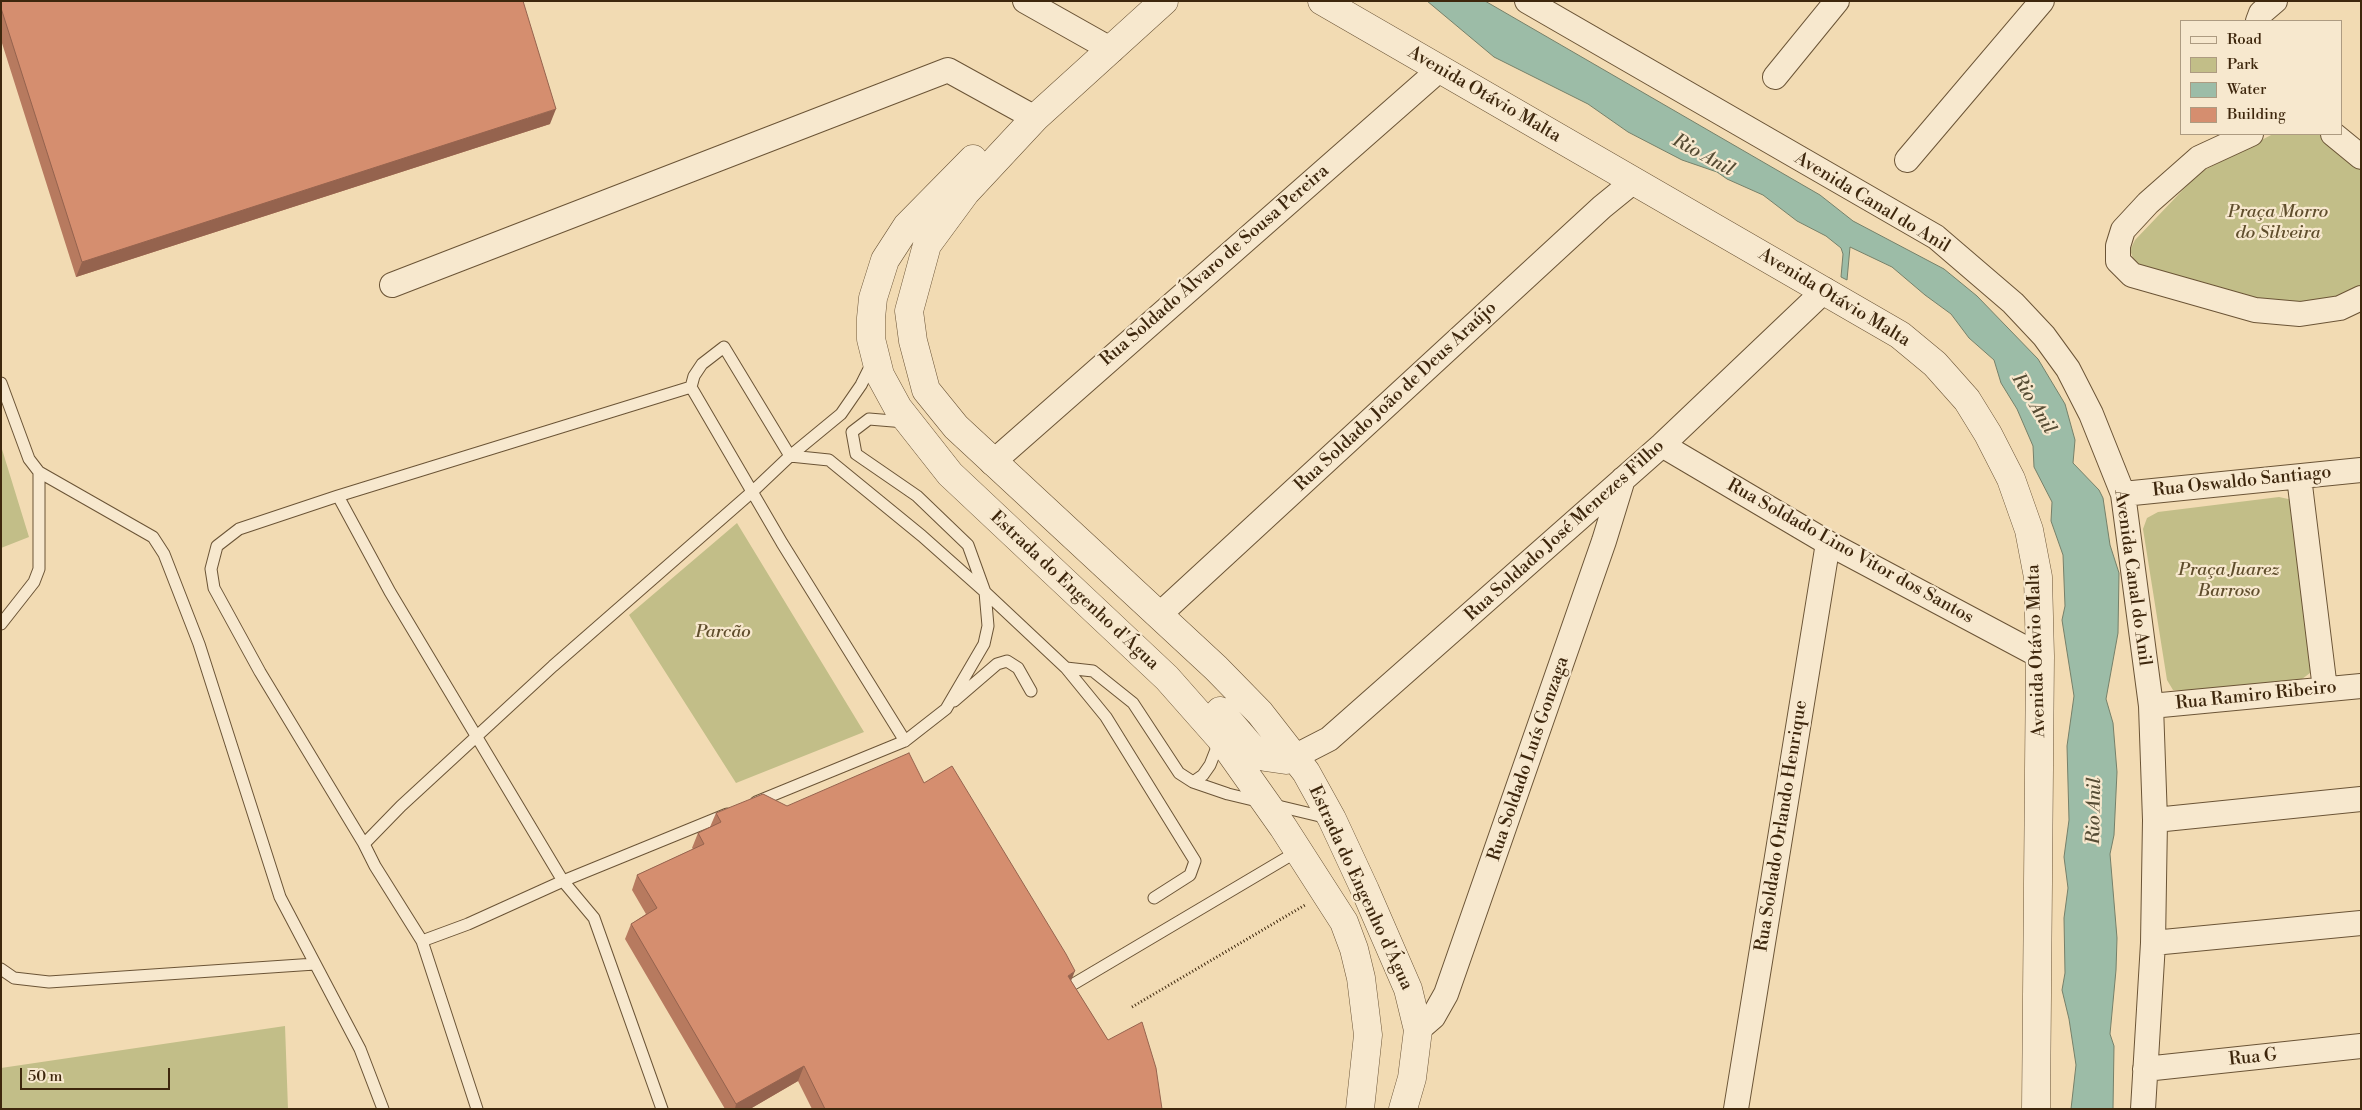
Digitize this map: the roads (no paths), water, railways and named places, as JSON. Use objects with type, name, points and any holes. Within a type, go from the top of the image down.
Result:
[{"type":"street","points":[[1025,1],[1112,50]]},
{"type":"street","name":"Estrada do Engenho d'Água","points":[[1164,1],[1035,118],[966,192],[927,245],[909,311],[913,340],[926,390],[956,427],[992,463],[1159,615],[1260,714],[1306,772],[1332,819],[1408,989],[1418,1030],[1412,1078],[1403,1109]]},
{"type":"street","name":"Avenida Otávio Malta","points":[[1322,1],[1900,335],[1935,364],[1967,400],[1988,434],[2011,479],[2029,530],[2038,577],[2040,656],[2036,1109]]},
{"type":"street","name":"Avenida Canal do Anil","points":[[1527,1],[1936,237],[1978,272],[2044,336],[2068,369],[2091,414],[2123,494],[2151,706],[2155,820],[2153,943],[2143,1109]]},
{"type":"street","points":[[1775,77],[1837,1]]},
{"type":"street","points":[[1907,160],[2042,1]]},
{"type":"street","points":[[2258,20],[2261,12],[2275,1]]},
{"type":"street","points":[[392,285],[948,70],[1035,118]]},
{"type":"street","name":"Rua Soldado Álvaro de Sousa Pereira","points":[[992,463],[1439,70]]},
{"type":"street","name":"Estrada do Engenho d'Água","points":[[1035,118],[981,152],[912,221],[895,242],[880,272],[873,298],[871,332],[875,357],[888,392],[950,474],[1167,678],[1220,738],[1298,851],[1344,922],[1361,978],[1368,1035],[1360,1109]]},
{"type":"street","points":[[2249,135],[2199,158],[2148,203],[2123,230],[2118,246],[2118,261],[2132,275],[2255,310],[2300,314],[2340,308],[2361,298]]},
{"type":"street","points":[[2334,135],[2361,157]]},
{"type":"street","name":"Rua Soldado João de Deus Araújo","points":[[1159,615],[1594,214],[1634,181]]},
{"type":"street","name":"Rua Soldado José Menezes Filho","points":[[1294,757],[1329,740],[1662,445],[1825,290]]},
{"type":"street","name":"Rua Soldado Lino Vitor dos Santos","points":[[1662,445],[1828,543],[2040,656]]},
{"type":"street","name":"Rua Oswaldo Santiago","points":[[2123,494],[2361,470]]},
{"type":"street","points":[[2300,476],[2326,689]]},
{"type":"street","name":"Rua Soldado Luís Gonzaga","points":[[1418,1030],[1433,1017],[1446,994],[1594,569],[1623,479]]},
{"type":"street","name":"Rua Soldado Orlando Henrique","points":[[1736,1109],[1828,543]]},
{"type":"street","points":[[1100,615],[1171,664],[1224,715],[1251,747],[1274,760],[1286,760],[1294,757]]},
{"type":"street","name":"Rua Ramiro Ribeiro","points":[[2151,706],[2361,686]]},
{"type":"street","points":[[2155,820],[2361,800]]},
{"type":"street","points":[[2153,943],[2361,923]]},
{"type":"street","name":"Rua G","points":[[2145,1069],[2361,1046]]},
{"type":"lane","points":[[790,456],[724,347],[702,364],[694,376],[691,387],[752,492],[905,741]]},
{"type":"lane","points":[[364,844],[401,806],[476,737],[715,522],[841,414],[861,385],[875,357]]},
{"type":"lane","points":[[1,383],[29,460],[39,472],[153,537],[164,554],[199,644],[272,875],[290,917],[360,1049],[383,1109]]},
{"type":"lane","points":[[477,1109],[422,941],[375,866],[364,844],[260,672],[214,588],[211,569],[217,546],[239,529],[338,496],[691,387]]},
{"type":"lane","points":[[910,423],[868,419],[852,432],[856,454],[917,496],[968,545],[985,592],[988,626],[984,644],[946,709]]},
{"type":"lane","points":[[790,456],[829,460],[922,536],[1066,668],[1106,717],[1195,861],[1190,875],[1154,898]]},
{"type":"lane","points":[[1,624],[34,582],[39,569],[39,472]]},
{"type":"lane","points":[[338,496],[390,592],[563,881],[594,918],[662,1109]]},
{"type":"lane","points":[[422,941],[468,924],[563,881],[905,741],[946,709],[997,664],[1007,661],[1018,668],[1031,691]]},
{"type":"lane","points":[[1066,668],[1093,671],[1133,703],[1179,773],[1193,782],[1265,803],[1332,819]]},
{"type":"lane","points":[[1193,782],[1203,775],[1210,765],[1220,738]]},
{"type":"lane","points":[[1048,1000],[1298,851]]},
{"type":"lane","points":[[1,969],[14,978],[49,982],[315,964]]},
{"type":"water","name":"Rio Anil","points":[[1427,1],[1485,1],[1820,195],[1853,221],[1944,269],[1977,296],[2038,359],[2065,404],[2075,440],[2073,463],[2099,490],[2103,498],[2110,545],[2119,573],[2118,633],[2106,699],[2113,723],[2117,772],[2114,835],[2110,854],[2117,938],[2110,1034],[2114,1046],[2113,1109],[2071,1109],[2076,1065],[2069,1019],[2062,990],[2065,973],[2064,918],[2068,888],[2064,857],[2069,820],[2067,746],[2074,696],[2062,620],[2065,606],[2063,555],[2051,521],[2052,502],[2034,467],[2033,446],[2017,409],[2001,383],[1994,360],[1969,338],[1951,314],[1892,267],[1850,247],[1847,280],[1841,277],[1843,254],[1841,248],[1826,236],[1797,221],[1763,195],[1727,179],[1717,172],[1682,160],[1628,132],[1588,104],[1494,57]]},
{"type":"park label","name":"Praça Morro do Silveira","points":[[2278,223]]},
{"type":"park label","name":"Praça Juarez Barroso","points":[[2229,581]]},
{"type":"park label","name":"Parcão","points":[[723,633]]}]
